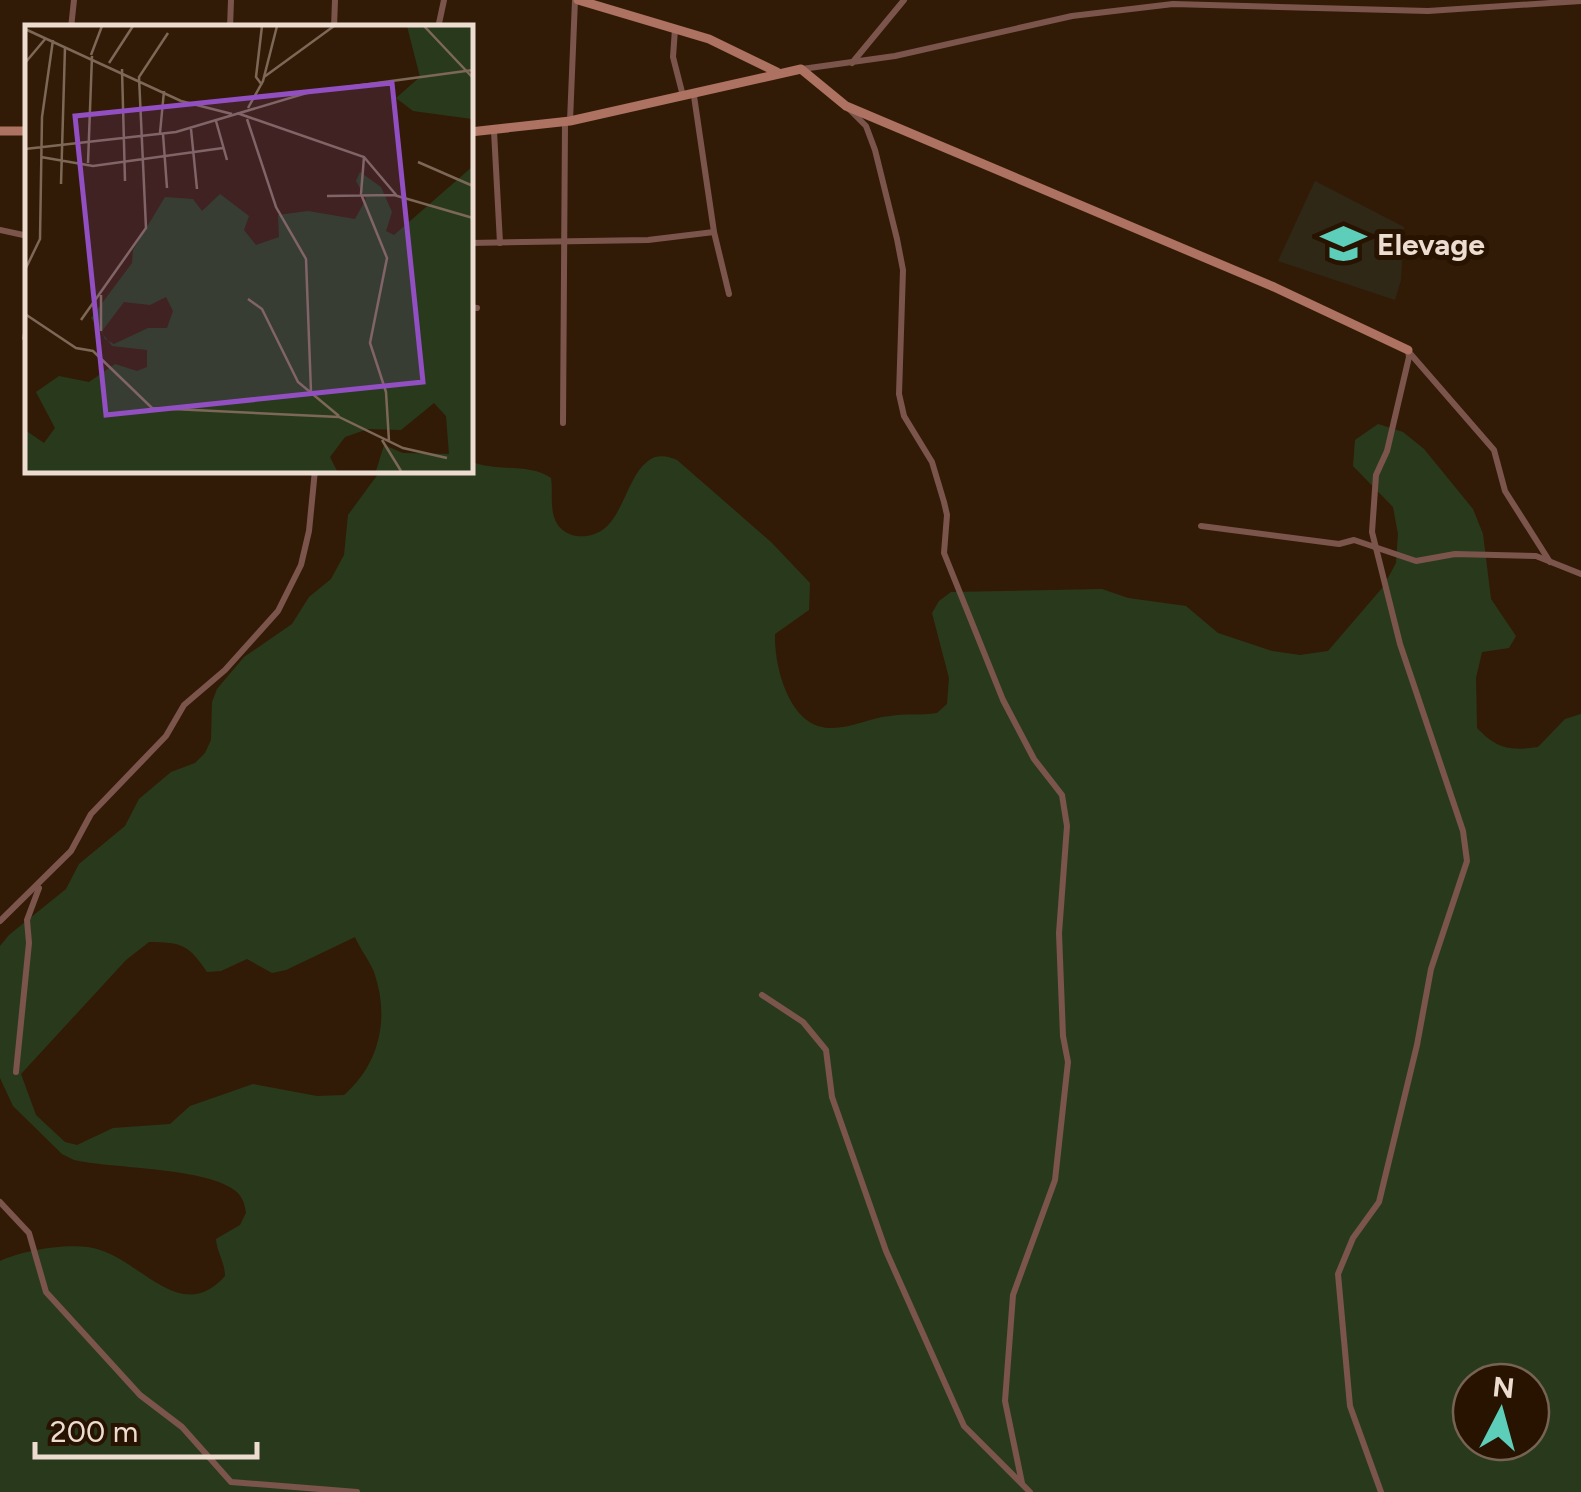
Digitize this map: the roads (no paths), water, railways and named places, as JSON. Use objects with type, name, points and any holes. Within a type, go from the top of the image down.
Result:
[{"type":"street","points":[[71,25],[74,0]]},
{"type":"street","points":[[230,25],[231,0]]},
{"type":"street","points":[[334,25],[335,0]]},
{"type":"street","points":[[439,25],[444,0]]},
{"type":"street","points":[[563,423],[568,122],[576,0],[709,39],[777,72]]},
{"type":"street","points":[[851,64],[904,0]]},
{"type":"street","points":[[472,132],[568,122],[689,97],[777,72],[851,64],[1072,16],[1173,4],[1428,10],[1581,1]]},
{"type":"street","points":[[674,29],[673,57],[689,97],[729,294]]},
{"type":"street","points":[[801,70],[866,126],[903,270],[900,394],[904,416],[932,462],[944,502],[944,553],[1004,700],[1034,759],[1062,795],[1067,826],[1060,933],[1063,1036],[1068,1062],[1055,1180],[1013,1295],[1004,1402],[1022,1483]]},
{"type":"street","points":[[846,106],[1274,288],[1408,350],[1494,450],[1505,492],[1550,562]]},
{"type":"street","points":[[494,131],[500,242]]},
{"type":"street","points":[[0,230],[25,235]]},
{"type":"street","points":[[472,242],[648,240],[714,232]]},
{"type":"street","points":[[1380,1492],[1350,1406],[1338,1274],[1353,1238],[1379,1202],[1431,969],[1467,861],[1463,831],[1400,644],[1372,532],[1376,476],[1387,451],[1408,350]]},
{"type":"street","points":[[0,921],[71,851],[91,814],[166,736],[184,705],[225,670],[278,612],[292,588],[305,548],[315,472]]},
{"type":"street","points":[[1201,526],[1339,544],[1354,540],[1416,561],[1455,554],[1536,556],[1581,574]]},
{"type":"street","points":[[16,1072],[26,978],[27,920],[42,882]]},
{"type":"street","points":[[762,995],[803,1022],[826,1050],[832,1097],[850,1153],[886,1251],[964,1426],[1030,1492]]},
{"type":"street","points":[[0,1202],[29,1234],[46,1292],[140,1394],[182,1427],[231,1482],[358,1492]]},
{"type":"place","name":"Elevage","points":[[1344,244]]}]
